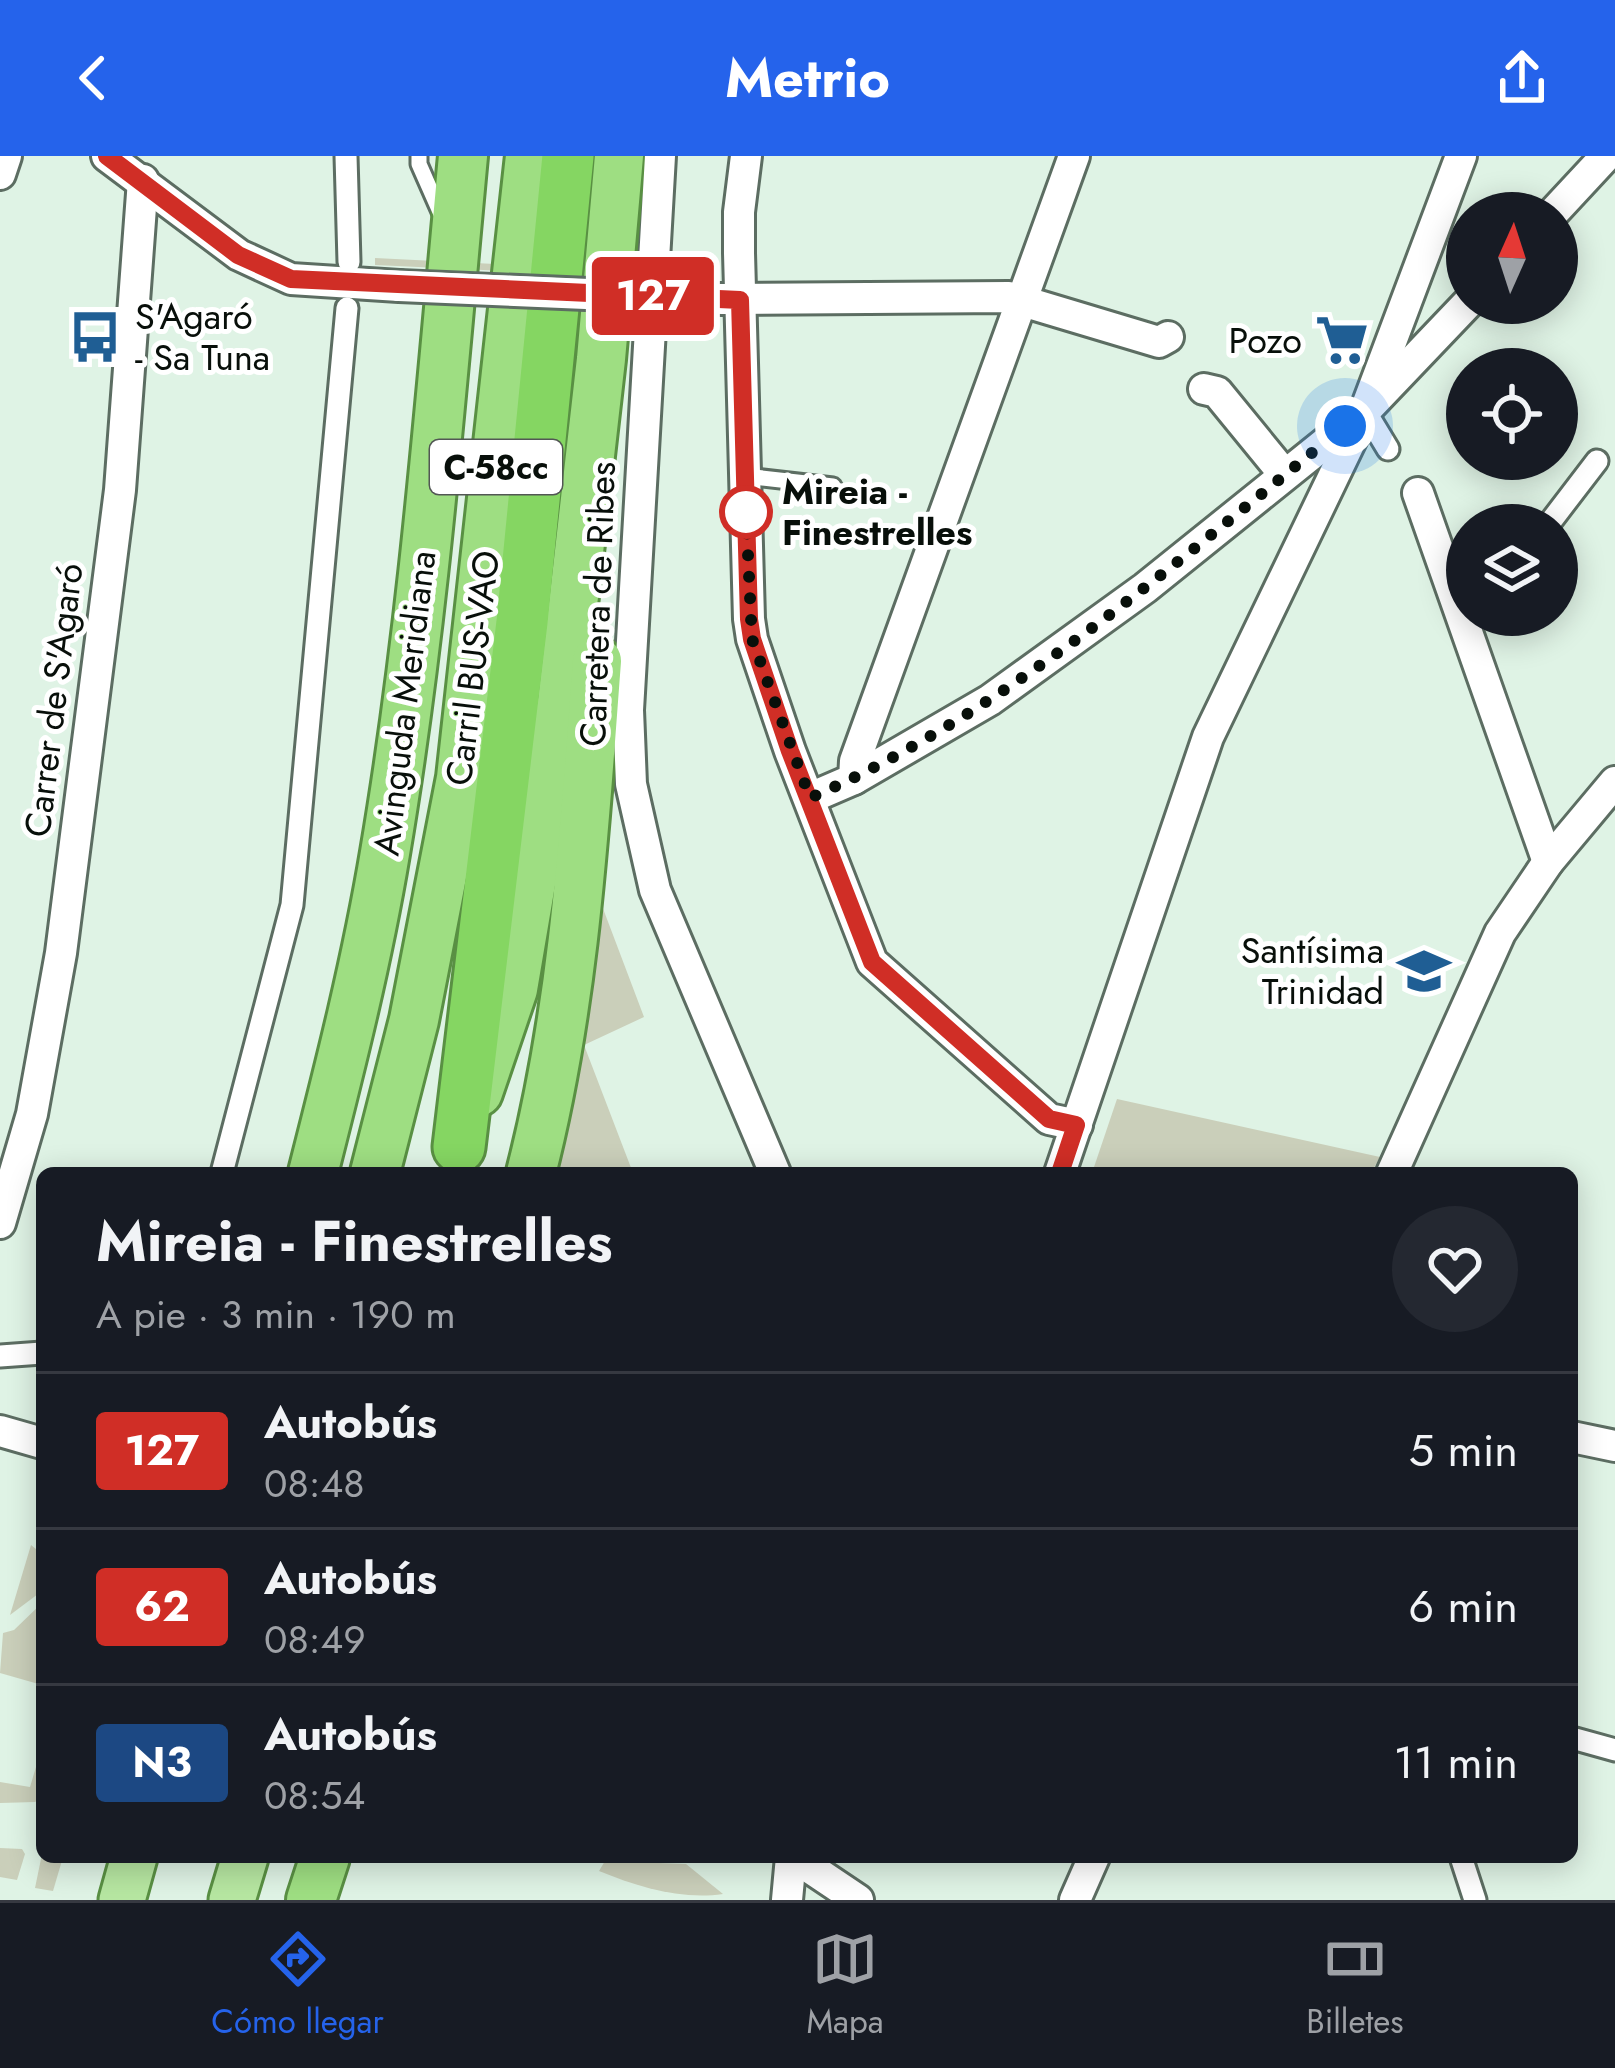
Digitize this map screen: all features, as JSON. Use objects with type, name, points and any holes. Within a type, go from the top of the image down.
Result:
[{"type":"highway","name":"Avinguda Meridiana","points":[[315,1167],[356,1008],[386,854],[411,683],[464,156]]},
{"type":"highway","name":"Carril BUS-VAO","points":[[377,1167],[414,1020],[460,778],[530,156]]},
{"type":"highway","points":[[456,1160],[514,691],[568,156]]},
{"type":"highway","points":[[456,1160],[513,988],[532,887],[562,701],[619,156]]},
{"type":"highway","points":[[533,1167],[545,1118],[577,912],[585,820],[604,572],[601,359]]},
{"type":"highway","points":[[311,1900],[323,1863]]},
{"type":"main road","points":[[122,1900],[132,1863]]},
{"type":"main road","points":[[232,1900],[243,1863]]},
{"type":"street","points":[[0,174],[6,156]]},
{"type":"street","points":[[107,156],[238,255],[291,279],[740,300],[1021,298],[1163,340]]},
{"type":"street","points":[[223,1167],[292,904],[348,284],[346,156]]},
{"type":"street","name":"Carretera de Ribes","points":[[660,156],[628,710],[631,784],[655,890],[772,1167]]},
{"type":"street","points":[[746,156],[739,212],[740,300],[752,639],[872,962],[1049,1119],[1076,1125]]},
{"type":"street","points":[[854,778],[855,761],[1074,156]]},
{"type":"street","points":[[1062,1167],[1208,737],[1365,411],[1461,156]]},
{"type":"street","points":[[1572,192],[1606,156]]},
{"type":"street","name":"Carrer de S'Agaró","points":[[0,1223],[32,1114],[62,953],[120,490],[143,181]]},
{"type":"street","points":[[810,798],[990,700],[1145,588],[1365,411],[1448,324]]},
{"type":"street","points":[[1211,387],[1284,474]]},
{"type":"street","points":[[1365,411],[1390,446]]},
{"type":"street","points":[[1564,504],[1597,461]]},
{"type":"street","points":[[1422,495],[1446,555]]},
{"type":"street","points":[[1477,636],[1548,862]]},
{"type":"street","points":[[1395,1167],[1500,933],[1548,862],[1615,782]]},
{"type":"street","points":[[0,1356],[36,1353]]},
{"type":"street","points":[[0,1431],[36,1441]]},
{"type":"street","points":[[1578,1437],[1615,1446]]},
{"type":"street","points":[[1578,1740],[1615,1750]]},
{"type":"street","points":[[787,1900],[792,1863]]},
{"type":"street","points":[[1076,1900],[1091,1863]]},
{"type":"street","points":[[1461,1863],[1475,1900]]},
{"type":"street","points":[[829,1869],[858,1900]]},
{"type":"lane","points":[[419,156],[418,164],[455,244]]},
{"type":"lane","points":[[745,476],[833,486]]},
{"type":"green space","points":[[375,258],[700,274],[699,280],[375,265]]},
{"type":"green space","points":[[596,890],[644,1017],[584,1045],[631,1167],[544,1167]]},
{"type":"green space","points":[[1117,1099],[1380,1157],[1374,1167],[1094,1167]]},
{"type":"green space","points":[[31,1545],[36,1549],[36,1596],[10,1615]]},
{"type":"green space","points":[[36,1609],[36,1683],[0,1673],[3,1633],[14,1630]]},
{"type":"green space","points":[[36,1767],[36,1801],[0,1803],[0,1782],[30,1787]]},
{"type":"green space","points":[[0,1848],[22,1849],[25,1854],[17,1880],[0,1877]]},
{"type":"green space","points":[[40,1863],[61,1863],[53,1891],[35,1888]]},
{"type":"green space","points":[[604,1863],[686,1864],[723,1894],[676,1894],[599,1871]]},
{"type":"bus line","name":"127","points":[[107,156],[238,255],[291,279],[740,300],[749,619],[790,751],[872,962],[1049,1119],[1076,1125],[1062,1167]]},
{"type":"place","name":"S'Agaró - Sa Tuna","points":[[95,337]]},
{"type":"place","name":"Pozo","points":[[1342,340]]},
{"type":"place","name":"Mireia - Finestrelles","points":[[746,512]]},
{"type":"place","name":"Santísima Trinidad","points":[[1424,971]]},
{"type":"route","points":[[746,512],[752,639],[810,798],[990,700],[1145,588],[1345,426]]}]
